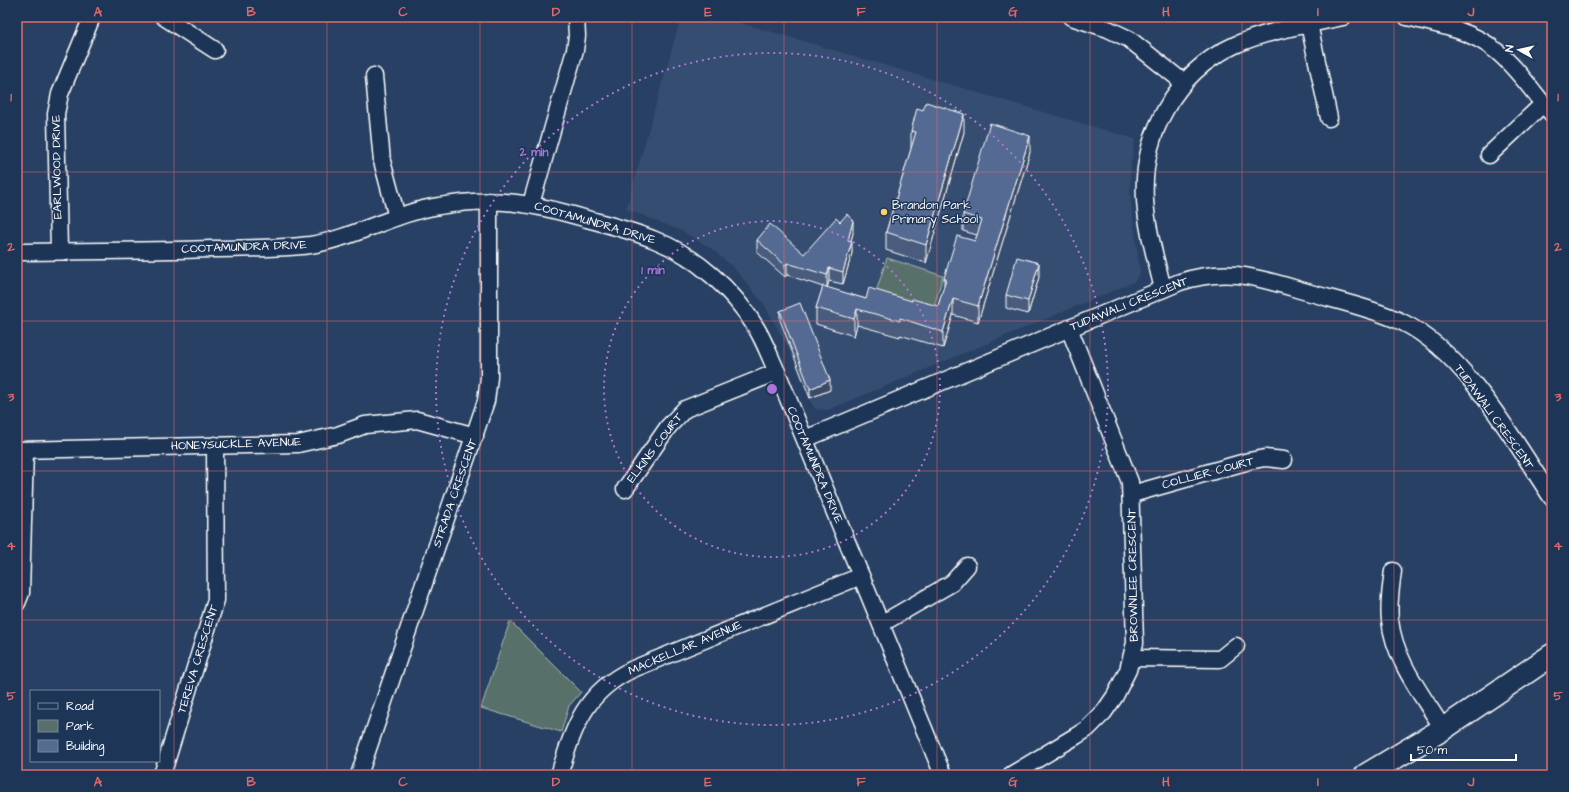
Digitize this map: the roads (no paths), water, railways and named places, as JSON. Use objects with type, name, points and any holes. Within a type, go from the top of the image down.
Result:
[{"type":"street","name":"EARLWOOD DRIVE","points":[[59,251],[56,109],[60,94],[92,17]]},
{"type":"street","points":[[164,17],[215,50]]},
{"type":"street","points":[[531,204],[575,50],[577,36],[576,17]]},
{"type":"street","points":[[1071,17],[1108,29],[1129,39],[1183,82]]},
{"type":"street","points":[[1163,289],[1146,211],[1146,169],[1150,146],[1159,123],[1172,97],[1183,82],[1215,57],[1234,46],[1264,34],[1343,17]]},
{"type":"street","points":[[1407,17],[1467,34],[1489,46],[1502,56],[1548,109],[1489,155]]},
{"type":"street","points":[[1309,24],[1329,118]]},
{"type":"street","points":[[374,76],[382,162],[397,218]]},
{"type":"street","name":"COOTAMUNDRA DRIVE","points":[[17,252],[290,247],[310,245],[346,236],[397,218],[438,206],[489,201],[531,204],[649,238],[667,245],[694,262],[722,285],[756,327],[943,775]]},
{"type":"street","name":"STRADA CRESCENT","points":[[359,775],[486,401],[489,377],[489,201]]},
{"type":"street","name":"TUDAWALI CRESCENT","points":[[804,439],[1163,289],[1203,276],[1230,273],[1243,274],[1374,312],[1403,323],[1434,344],[1462,370],[1490,406],[1552,498]]},
{"type":"street","name":"BROWNLEE CRESCENT","points":[[1011,775],[1076,736],[1096,720],[1115,696],[1132,658],[1135,634],[1132,494],[1128,475],[1069,328]]},
{"type":"street","name":"ELKINS COURT","points":[[625,489],[668,428],[685,409],[776,372]]},
{"type":"street","name":"HONEYSUCKLE AVENUE","points":[[21,450],[298,444],[366,425],[417,420],[475,436]]},
{"type":"street","name":"TEREVA CRESCENT","points":[[162,775],[216,600],[215,445]]},
{"type":"street","points":[[17,604],[21,593],[21,450]]},
{"type":"street","name":"COLLIER COURT","points":[[1132,494],[1249,461],[1265,458],[1284,460]]},
{"type":"street","points":[[881,624],[952,583],[967,566]]},
{"type":"street","points":[[1393,571],[1390,618],[1393,639],[1401,659],[1443,729]]},
{"type":"street","name":"MACKELLAR AVENUE","points":[[559,775],[571,736],[581,714],[596,695],[615,679],[633,669],[861,576]]},
{"type":"street","points":[[1132,658],[1220,659],[1236,646]]},
{"type":"street","points":[[1366,775],[1443,729],[1552,655]]},
{"type":"place","name":"Brandon Park Primary School","points":[[884,212]]}]
